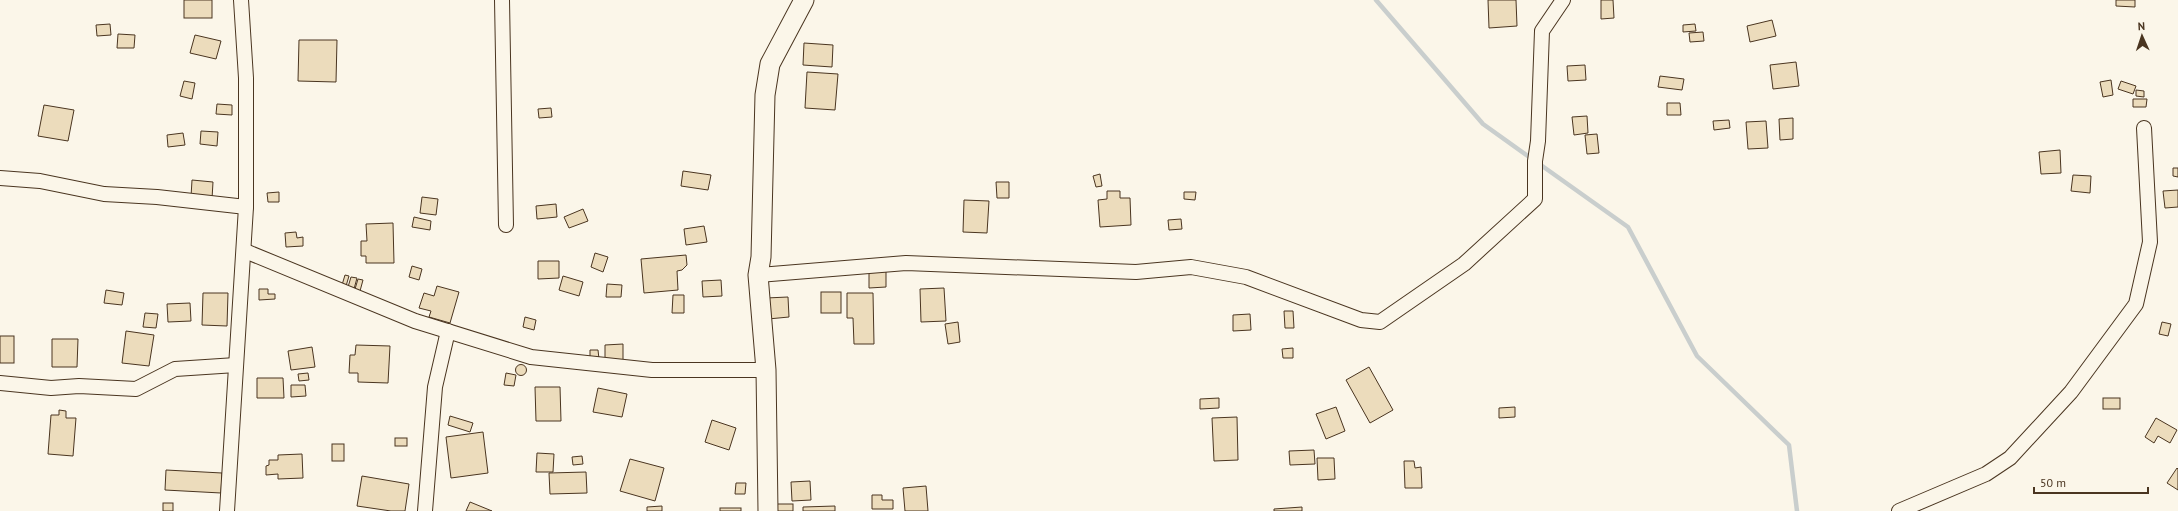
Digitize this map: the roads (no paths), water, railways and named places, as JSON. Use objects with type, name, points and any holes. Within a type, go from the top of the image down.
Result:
[{"type":"street","points":[[227,511],[245,251],[246,78],[241,0]]},
{"type":"street","points":[[502,0],[506,224]]},
{"type":"street","points":[[768,511],[766,370],[758,275],[761,257],[765,95],[770,64],[804,0]]},
{"type":"street","points":[[758,275],[906,263],[1136,272],[1191,267],[1246,277],[1361,320],[1380,322],[1464,264],[1535,199],[1542,31],[1563,0]]},
{"type":"street","points":[[1899,511],[1986,474],[2010,458],[2071,392],[2136,304],[2150,242],[2144,128]]},
{"type":"street","points":[[0,178],[40,181],[104,194],[157,197],[246,207]]},
{"type":"street","points":[[245,251],[416,321],[531,357],[652,370],[766,370]]},
{"type":"street","points":[[425,511],[435,387],[448,331]]},
{"type":"street","points":[[0,383],[51,388],[79,386],[136,389],[175,369],[236,365]]},
{"type":"waterway","points":[[1376,0],[1483,124],[1532,159]]},
{"type":"waterway","points":[[1538,163],[1628,227],[1697,356],[1789,445],[1797,511]]}]
